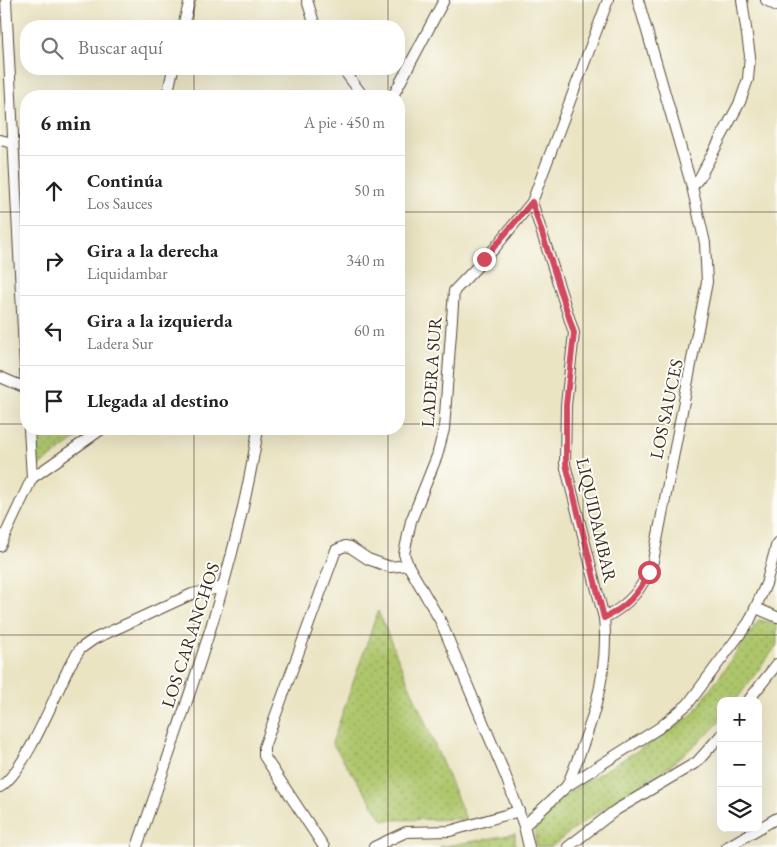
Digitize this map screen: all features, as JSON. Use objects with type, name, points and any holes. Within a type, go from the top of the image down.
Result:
[{"type":"street","points":[[6,0],[20,275]]},
{"type":"street","points":[[185,20],[190,0]]},
{"type":"street","points":[[308,0],[313,20]]},
{"type":"street","points":[[405,73],[444,0]]},
{"type":"street","name":"LADERA SUR","points":[[529,847],[524,826],[441,622],[408,565],[404,554],[406,536],[437,456],[446,418],[454,290],[494,249],[532,202],[608,0]]},
{"type":"street","name":"LOS SAUCES","points":[[604,618],[629,602],[641,589],[649,572],[656,547],[707,282],[705,243],[692,187],[638,0]]},
{"type":"street","points":[[692,187],[700,177],[745,89],[750,56],[742,0]]},
{"type":"street","points":[[766,0],[777,6]]},
{"type":"street","points":[[168,90],[172,75]]},
{"type":"street","points":[[347,75],[358,90]]},
{"type":"street","points":[[396,90],[404,75]]},
{"type":"street","points":[[0,140],[13,143]]},
{"type":"street","name":"LIQUIDAMBAR","points":[[532,202],[574,333],[566,405],[566,464],[604,618],[606,636],[596,705],[567,786]]},
{"type":"street","points":[[0,377],[20,385]]},
{"type":"street","points":[[0,546],[32,478],[29,435]]},
{"type":"street","points":[[32,478],[93,435]]},
{"type":"street","name":"LOS CARANCHOS","points":[[137,847],[223,587],[239,528],[257,435]]},
{"type":"street","points":[[524,826],[567,786],[676,716],[688,704],[746,628],[766,584],[777,543]]},
{"type":"street","points":[[324,847],[264,756],[264,747],[336,550],[345,546],[350,547],[368,559],[390,567],[408,565]]},
{"type":"street","points":[[0,787],[21,766],[70,665],[80,650],[94,639],[192,594],[223,587]]},
{"type":"street","points":[[756,608],[777,617]]},
{"type":"street","points":[[751,697],[777,664]]},
{"type":"street","points":[[568,847],[616,810],[698,762],[717,740]]},
{"type":"street","points":[[374,847],[406,832],[450,831],[518,811]]},
{"type":"street","points":[[727,847],[777,818]]},
{"type":"green space","points":[[33,435],[73,435],[77,438],[35,469]]},
{"type":"green space","points":[[378,611],[466,819],[383,820],[332,743]]},
{"type":"green space","points":[[759,620],[777,624],[777,645],[738,697],[717,697],[717,724],[711,731],[670,766],[584,821],[551,847],[536,847],[534,826],[567,793],[664,735],[694,713]]},
{"type":"green space","points":[[515,834],[515,847],[440,847]]},
{"type":"route","points":[[484,259],[532,202],[571,318],[574,333],[566,405],[564,445],[566,464],[569,483],[604,618],[629,602],[641,589],[649,572]]}]
